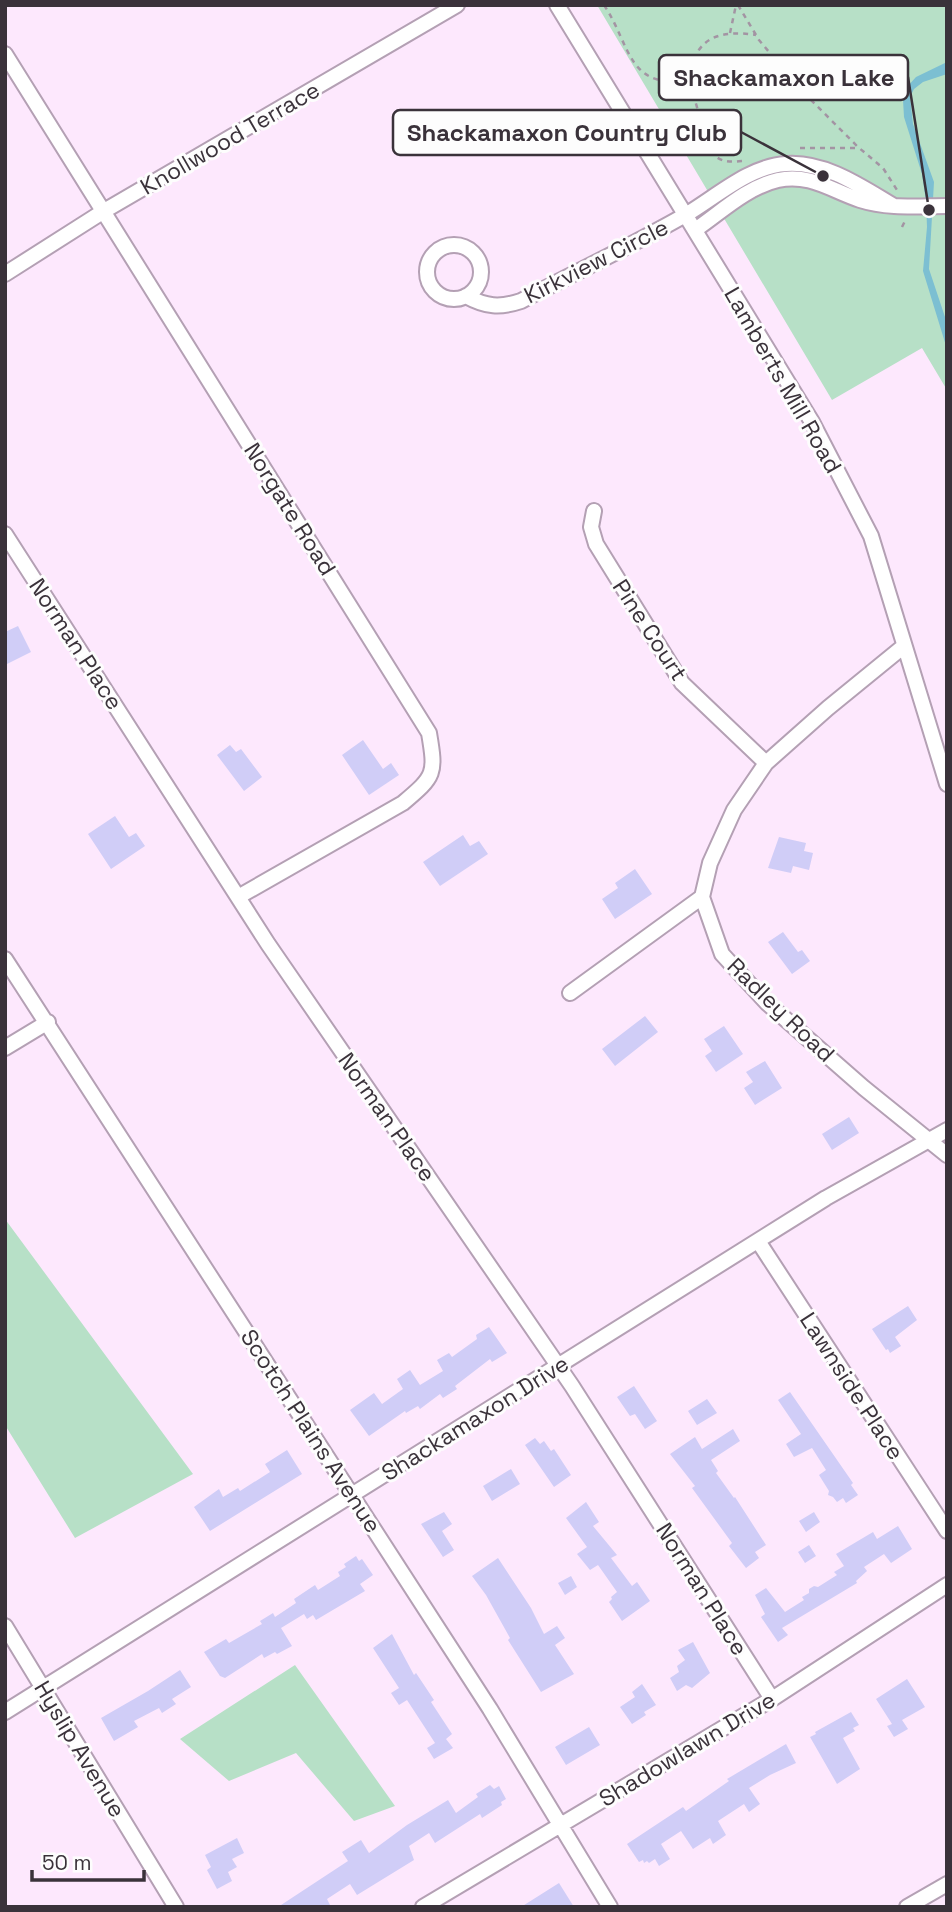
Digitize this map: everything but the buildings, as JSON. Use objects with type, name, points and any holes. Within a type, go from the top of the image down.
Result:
[{"type":"street","name":"Knollwood Terrace","points":[[5,274],[103,211],[457,5]]},
{"type":"street","name":"Lamberts Mill Road","points":[[557,5],[812,422],[871,537],[947,784]]},
{"type":"street","name":"Norgate Road","points":[[5,54],[429,733],[435,764],[426,784],[404,803],[238,897]]},
{"type":"street","name":"Kirkview Circle","points":[[466,296],[484,305],[504,307],[521,301],[685,215],[754,173],[786,164],[818,167],[899,206]]},
{"type":"street","points":[[695,230],[753,190],[790,178],[820,182],[860,200],[899,206],[947,206]]},
{"type":"street","name":"Pine Court","points":[[594,511],[591,527],[596,544],[682,683],[766,763]]},
{"type":"street","name":"Norman Place","points":[[5,534],[11,554],[238,897],[558,1366],[772,1699]]},
{"type":"street","points":[[570,993],[702,897],[710,863],[733,810],[766,763],[904,646]]},
{"type":"street","name":"Radley Road","points":[[702,897],[722,954],[767,1003],[864,1088],[947,1155]]},
{"type":"street","name":"Scotch Plains Avenue","points":[[5,959],[491,1709],[610,1907]]},
{"type":"street","points":[[5,1048],[48,1022]]},
{"type":"street","name":"Shackamaxon Drive","points":[[5,1712],[826,1198],[947,1129]]},
{"type":"street","name":"Lawnside Place","points":[[758,1241],[947,1531]]},
{"type":"street","name":"Shadowlawn Drive","points":[[423,1907],[772,1699],[947,1585]]},
{"type":"street","name":"Hyslip Avenue","points":[[5,1626],[176,1907]]},
{"type":"street","points":[[906,1907],[947,1884]]},
{"type":"path","points":[[604,5],[634,64],[642,73],[664,82],[691,81]]},
{"type":"path","points":[[730,33],[737,5]]},
{"type":"path","points":[[737,5],[756,35],[800,89],[883,168],[899,206]]},
{"type":"path","points":[[751,158],[727,162],[714,155],[707,144],[690,75],[702,46],[713,36],[730,33],[756,35]]},
{"type":"path","points":[[794,149],[859,148]]},
{"type":"green space","points":[[597,5],[947,5],[947,390],[922,348],[832,400]]},
{"type":"green space","points":[[5,1219],[193,1474],[75,1538],[5,1425]]},
{"type":"green space","points":[[295,1665],[395,1806],[354,1821],[296,1753],[229,1781],[180,1739]]},
{"type":"water","points":[[947,62],[947,74],[923,82],[914,89],[910,97],[913,124],[934,182],[929,269],[947,323],[947,349],[923,271],[927,227],[926,201],[922,174],[904,117],[903,100],[907,87],[916,77]]},
{"type":"place","name":"Shackamaxon Country Club","points":[[823,176]]},
{"type":"place","name":"Shackamaxon Lake","points":[[929,210]]}]
